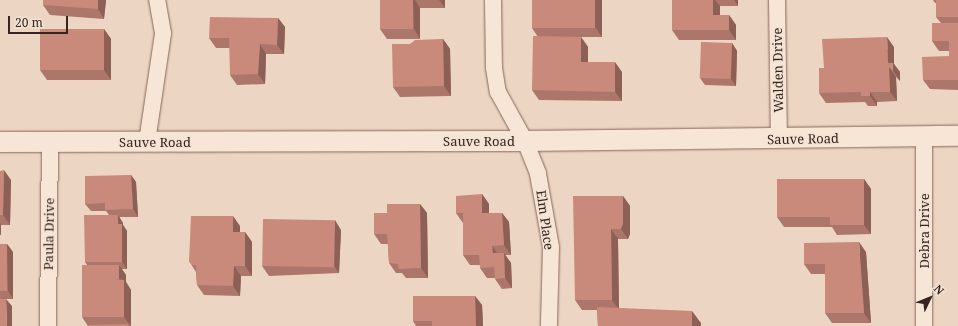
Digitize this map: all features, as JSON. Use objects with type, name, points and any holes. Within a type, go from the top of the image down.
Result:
[{"type":"street","points":[[147,142],[163,33],[157,0]]},
{"type":"street","name":"Elm Place","points":[[493,0],[494,68],[498,92],[525,141],[538,174],[550,247],[549,326]]},
{"type":"street","name":"Walden Drive","points":[[777,0],[779,140]]},
{"type":"street","name":"Debra Drive","points":[[924,136],[924,326]]},
{"type":"street","name":"Sauve Road","points":[[0,142],[779,140],[958,136]]},
{"type":"street","name":"Paula Drive","points":[[48,326],[50,142]]},
{"type":"building","points":[[43,0],[98,0],[98,9],[43,5]]},
{"type":"building","points":[[380,0],[413,0],[413,29],[380,29]]},
{"type":"building","points":[[532,0],[595,0],[595,28],[532,28]]},
{"type":"building","points":[[672,0],[713,0],[713,15],[729,15],[729,30],[672,30]]},
{"type":"building","points":[[936,0],[958,0],[958,17],[936,17]]},
{"type":"building","points":[[210,17],[278,18],[277,45],[260,44],[258,74],[230,75],[229,38],[209,38]]},
{"type":"building","points":[[932,23],[958,23],[958,80],[923,80],[922,57],[949,56],[949,41],[932,41]]},
{"type":"building","points":[[40,29],[104,29],[104,70],[40,70]]},
{"type":"building","points":[[533,36],[581,37],[581,62],[615,62],[615,92],[532,90]]},
{"type":"building","points":[[887,37],[888,63],[893,63],[893,71],[889,67],[890,92],[870,92],[870,96],[861,96],[861,92],[819,93],[819,68],[824,68],[822,39]]},
{"type":"building","points":[[443,39],[444,86],[393,87],[392,44],[410,44],[415,40]]},
{"type":"building","points":[[701,42],[732,43],[731,79],[700,78]]},
{"type":"building","points":[[4,170],[3,215],[0,215],[0,171]]},
{"type":"building","points":[[131,175],[133,209],[105,210],[105,203],[85,204],[85,176]]},
{"type":"building","points":[[777,179],[864,179],[864,225],[830,225],[830,217],[777,217]]},
{"type":"building","points":[[482,194],[482,213],[502,213],[504,245],[492,246],[493,253],[504,253],[505,278],[495,279],[494,267],[480,268],[479,255],[463,255],[463,213],[456,213],[456,196]]},
{"type":"building","points":[[573,196],[623,196],[623,224],[621,229],[611,229],[612,300],[575,300]]},
{"type":"building","points":[[387,204],[420,204],[421,268],[399,269],[398,264],[389,263],[387,234],[374,234],[374,213],[387,213]]},
{"type":"building","points":[[84,215],[118,215],[118,224],[122,224],[122,262],[85,262]]},
{"type":"building","points":[[191,216],[233,216],[233,232],[245,232],[245,266],[234,266],[233,286],[197,285],[196,265],[192,265],[189,261]]},
{"type":"building","points":[[263,219],[335,220],[334,267],[262,266]]},
{"type":"building","points":[[859,242],[864,313],[825,313],[825,264],[804,264],[804,243]]},
{"type":"building","points":[[0,244],[7,244],[7,291],[0,291]]},
{"type":"building","points":[[82,265],[119,265],[119,279],[114,279],[124,280],[124,317],[82,317]]},
{"type":"building","points":[[413,296],[475,296],[476,326],[432,326],[432,321],[413,321]]},
{"type":"building","points":[[0,299],[6,299],[7,326],[0,326]]},
{"type":"building","points":[[597,307],[692,311],[692,326],[598,326]]},
{"type":"building","points":[[128,324],[128,326],[89,326],[89,325]]}]
